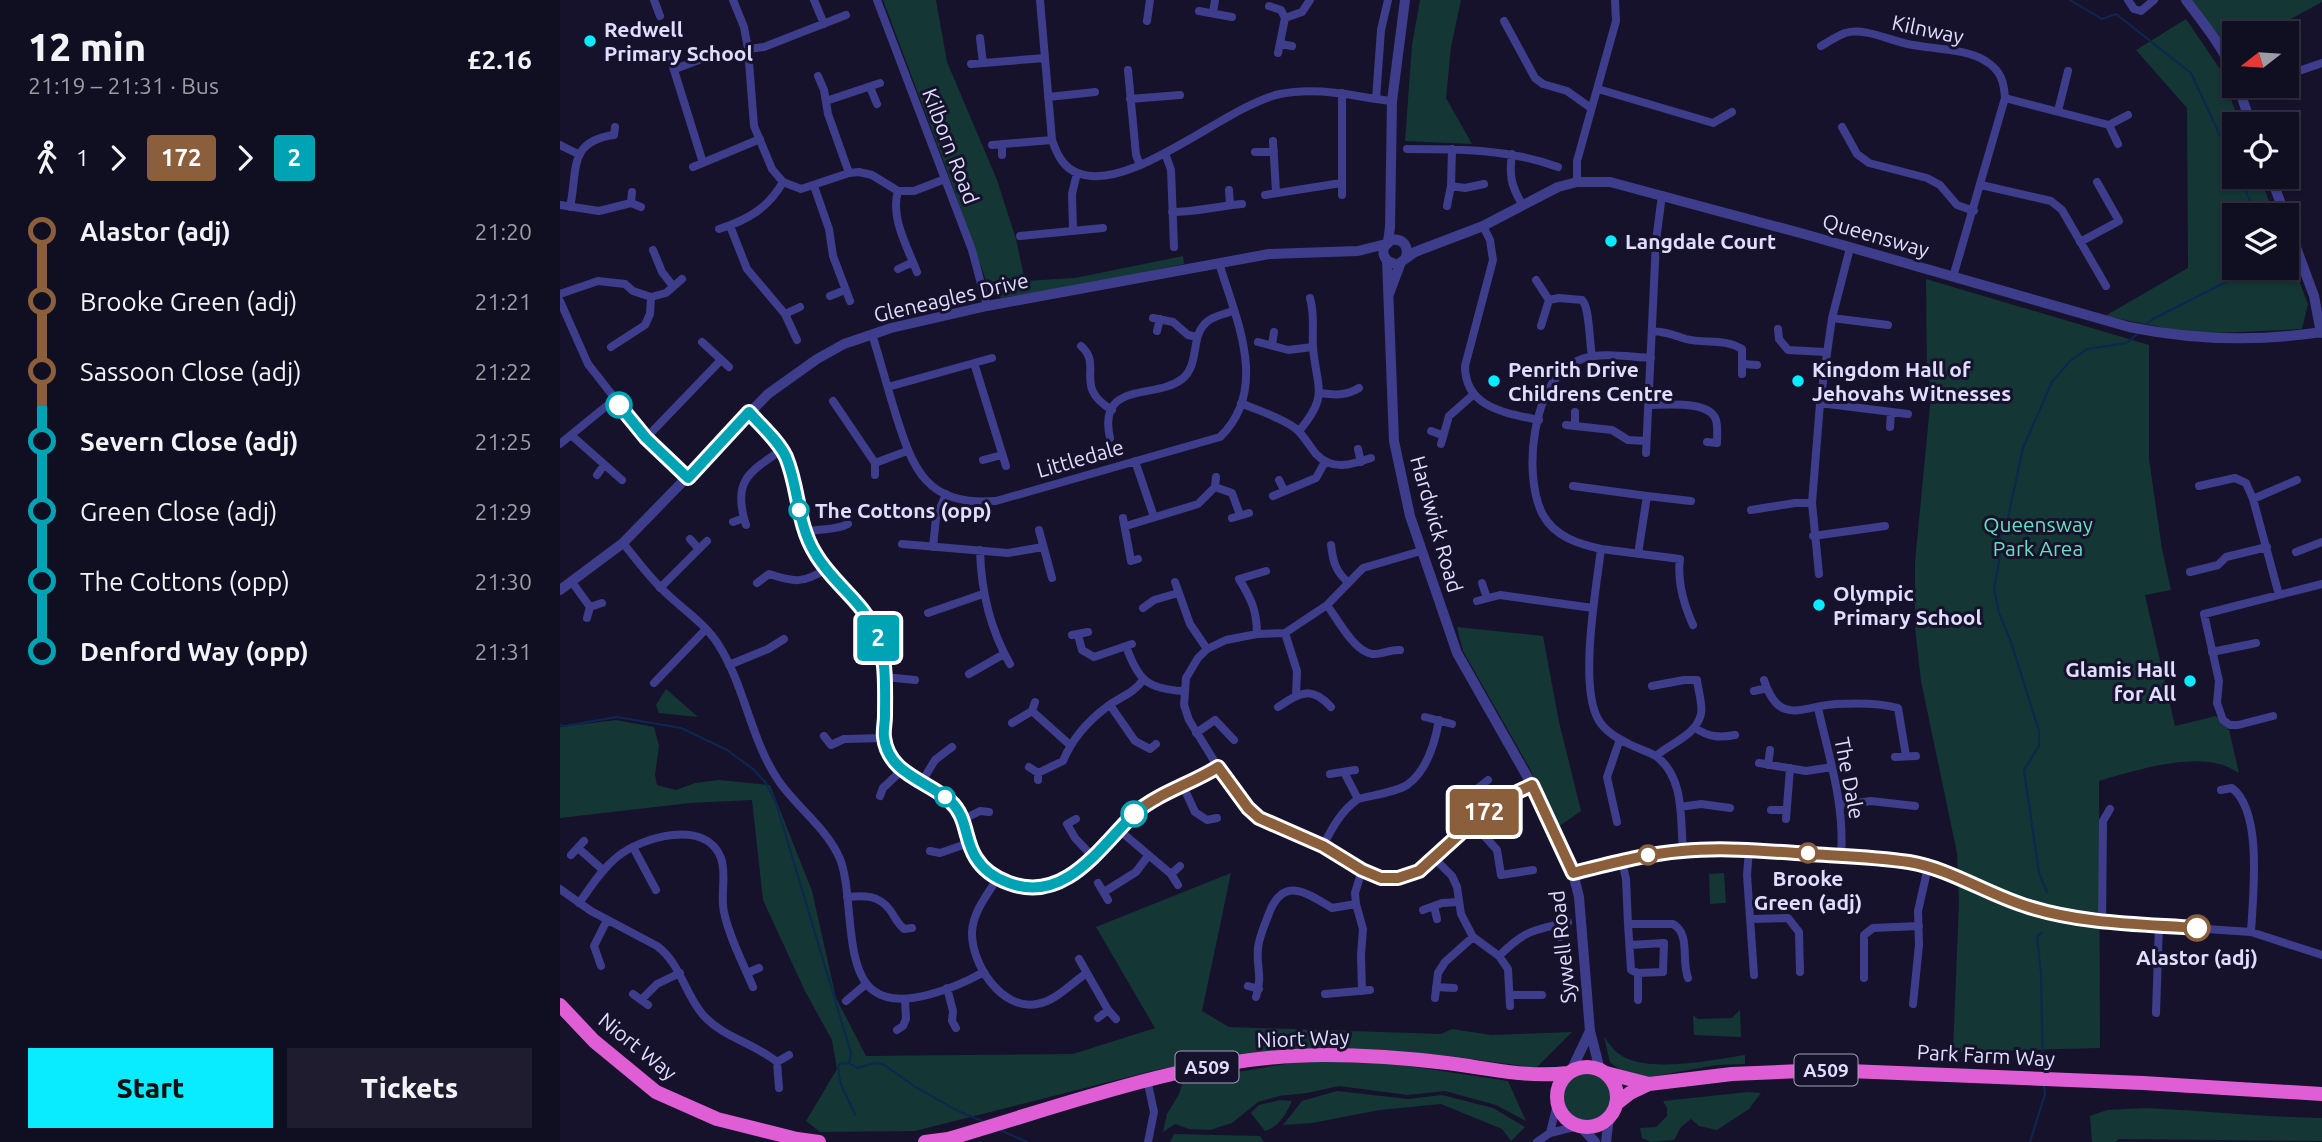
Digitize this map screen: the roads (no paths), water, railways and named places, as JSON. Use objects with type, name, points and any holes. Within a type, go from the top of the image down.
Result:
[{"type":"highway","name":"Niort Way","points":[[560,1005],[594,1041],[656,1092],[717,1119],[818,1142]]},
{"type":"highway","name":"Niort Way","points":[[925,1142],[948,1139],[1147,1079],[1185,1070],[1264,1058],[1325,1055],[1437,1062],[1524,1075],[1569,1072]]},
{"type":"highway","points":[[1588,1066],[1603,1071],[1615,1087],[1613,1110],[1596,1125],[1579,1126],[1564,1117],[1557,1103],[1558,1086],[1569,1072],[1588,1066]]},
{"type":"highway","name":"Park Farm Way","points":[[1613,1110],[1630,1093],[1648,1084],[1732,1074],[1824,1070],[2322,1094]]},
{"type":"highway","name":"Park Farm Way","points":[[1603,1071],[1648,1084]]},
{"type":"highway","name":"Niort Way","points":[[1524,1075],[1542,1086],[1557,1103]]},
{"type":"street","points":[[654,0],[660,16]]},
{"type":"street","points":[[733,0],[744,27],[748,49],[753,121],[775,175],[783,182],[801,189],[849,173],[872,175],[898,191],[914,191],[945,179]]},
{"type":"street","points":[[814,0],[824,23]]},
{"type":"street","name":"Kilborn Road","points":[[877,0],[972,250],[987,306]]},
{"type":"street","points":[[1040,0],[1052,140],[1066,166],[1077,173],[1094,176],[1108,174],[1139,164],[1165,153],[1249,106],[1279,94],[1342,93],[1392,101]]},
{"type":"street","points":[[1147,21],[1150,0]]},
{"type":"street","points":[[1213,13],[1215,0]]},
{"type":"street","points":[[1285,18],[1302,12],[1310,0]]},
{"type":"street","points":[[1376,99],[1381,30],[1388,0]]},
{"type":"street","points":[[1390,210],[1407,249],[1404,259],[1394,263],[1386,259],[1383,251],[1387,243],[1390,210],[1392,101],[1405,0]]},
{"type":"street","points":[[1577,182],[1577,161],[1616,21],[1615,0]]},
{"type":"street","points":[[2128,0],[2134,9],[2141,11],[2154,0]]},
{"type":"street","points":[[2186,0],[2222,51]]},
{"type":"street","points":[[1269,6],[1282,10],[1285,18],[1278,53]]},
{"type":"street","points":[[1199,11],[1232,17]]},
{"type":"street","points":[[748,49],[764,47],[846,15]]},
{"type":"street","points":[[1504,21],[1535,78],[1543,85],[1567,91],[1591,108]]},
{"type":"street","name":"Kilnway","points":[[1821,46],[1844,33],[1864,32],[1912,45],[1941,48],[1984,59],[1998,70],[2004,82],[2005,98]]},
{"type":"street","points":[[980,38],[983,63]]},
{"type":"street","points":[[1280,44],[1292,46]]},
{"type":"street","points":[[669,54],[703,163]]},
{"type":"street","points":[[971,64],[1045,58]]},
{"type":"street","points":[[675,69],[699,60]]},
{"type":"street","points":[[2300,70],[2322,62]]},
{"type":"street","points":[[1128,69],[1139,164]]},
{"type":"street","points":[[2058,111],[2068,71]]},
{"type":"street","points":[[818,76],[849,173]]},
{"type":"street","points":[[826,101],[880,83]]},
{"type":"street","points":[[870,87],[877,104]]},
{"type":"street","points":[[1598,89],[1713,123],[1732,112]]},
{"type":"street","points":[[1048,97],[1095,92]]},
{"type":"street","points":[[1342,93],[1342,195]]},
{"type":"street","points":[[1084,94],[1086,104]]},
{"type":"street","points":[[1130,99],[1180,95]]},
{"type":"street","points":[[1953,277],[2005,98],[2109,125],[2128,115]]},
{"type":"street","points":[[2109,125],[2118,144]]},
{"type":"street","points":[[570,207],[578,154],[591,141],[614,135],[615,127]]},
{"type":"street","points":[[1842,127],[1857,154],[1869,163],[1927,178],[1940,185],[1957,205],[1974,211]]},
{"type":"street","points":[[693,167],[760,139]]},
{"type":"street","points":[[992,145],[1052,140]]},
{"type":"street","points":[[1273,141],[1276,192]]},
{"type":"street","points":[[1002,144],[1002,155]]},
{"type":"street","points":[[560,145],[578,154]]},
{"type":"street","points":[[1407,149],[1452,149],[1512,154],[1558,167]]},
{"type":"street","points":[[1447,206],[1451,186],[1452,149]]},
{"type":"street","points":[[1255,152],[1273,152]]},
{"type":"street","points":[[1165,153],[1171,170],[1174,247]]},
{"type":"street","points":[[1512,154],[1509,174],[1512,188],[1522,204]]},
{"type":"street","points":[[1073,230],[1072,194],[1077,173]]},
{"type":"street","points":[[719,229],[764,208],[783,182]]},
{"type":"street","name":"Queensway","points":[[1404,259],[1430,244],[1483,226],[1550,190],[1577,182],[1610,182],[2050,303],[2107,323],[2179,336],[2233,340],[2321,332]]},
{"type":"street","points":[[2080,242],[2119,221],[2096,182]]},
{"type":"street","points":[[1265,195],[1340,183]]},
{"type":"street","points":[[1451,186],[1465,188],[1484,184]]},
{"type":"street","points":[[1981,185],[2051,201],[2062,210],[2105,286]]},
{"type":"street","points":[[814,186],[829,229],[833,256],[850,301]]},
{"type":"street","points":[[1229,190],[1230,205]]},
{"type":"street","points":[[898,191],[894,204],[896,216],[917,272]]},
{"type":"street","points":[[631,203],[632,192]]},
{"type":"street","points":[[1646,453],[1656,241],[1662,195]]},
{"type":"street","points":[[560,205],[598,211],[631,203],[641,206]]},
{"type":"street","points":[[1172,212],[1195,212],[1242,205]]},
{"type":"street","points":[[1030,225],[1031,234]]},
{"type":"street","points":[[730,226],[747,269],[785,314],[797,340]]},
{"type":"street","points":[[1483,226],[1490,240],[1493,260],[1465,366],[1468,384],[1487,406],[1539,420]]},
{"type":"street","points":[[1020,236],[1103,228]]},
{"type":"street","points":[[1387,243],[1394,239],[1403,242]]},
{"type":"street","name":"Queensway","points":[[1403,242],[1430,244]]},
{"type":"street","name":"Gleneagles Drive","points":[[560,590],[622,543],[772,391],[817,359],[844,344],[914,322],[987,306],[1219,263],[1290,252],[1358,251],[1387,243]]},
{"type":"street","points":[[1819,574],[1813,536],[1812,503],[1820,403],[1825,352],[1850,248]]},
{"type":"street","points":[[653,250],[662,272],[673,286]]},
{"type":"street","name":"Gleneagles Drive","points":[[1358,251],[1386,259]]},
{"type":"street","points":[[2299,255],[2314,296],[2321,332]]},
{"type":"street","name":"Hardwick Road","points":[[1386,259],[1394,441],[1402,486],[1451,638]]},
{"type":"street","name":"Hardwick Road","points":[[1389,294],[1404,259]]},
{"type":"street","points":[[898,269],[913,262]]},
{"type":"street","name":"Littledale","points":[[872,334],[907,451],[922,478],[946,494],[961,500],[996,501],[1220,437],[1234,424],[1247,371],[1246,357],[1219,263]]},
{"type":"street","points":[[560,294],[598,281],[625,284],[633,291],[651,297],[666,293],[682,279]]},
{"type":"street","points":[[1536,280],[1549,300]]},
{"type":"street","points":[[830,296],[845,290]]},
{"type":"street","points":[[611,347],[645,325],[650,314],[651,297]]},
{"type":"street","points":[[1299,431],[1316,407],[1320,393],[1313,347],[1314,311],[1310,298]]},
{"type":"street","points":[[1549,300],[1577,298],[1587,304],[1587,329],[1592,356]]},
{"type":"street","points":[[1541,326],[1549,300]]},
{"type":"street","points":[[560,301],[588,364],[646,438],[688,478]]},
{"type":"street","points":[[785,314],[800,307]]},
{"type":"street","points":[[1110,438],[1108,420],[1117,401],[1126,395],[1172,385],[1187,375],[1194,360],[1197,337],[1208,321],[1233,311]]},
{"type":"street","points":[[1157,331],[1156,318],[1173,322],[1188,334],[1197,337]]},
{"type":"street","points":[[1832,318],[1888,325]]},
{"type":"street","points":[[1778,329],[1779,339],[1788,350],[1825,352]]},
{"type":"street","points":[[1653,331],[1672,332],[1686,339],[1734,345],[1742,349],[1742,374]]},
{"type":"street","points":[[1272,345],[1274,332]]},
{"type":"street","points":[[702,342],[729,367]]},
{"type":"street","points":[[1258,342],[1288,349],[1313,347]]},
{"type":"street","points":[[1095,345],[1084,349],[1091,362],[1089,382],[1100,403],[1112,410]]},
{"type":"street","points":[[1651,358],[1592,356],[1569,365],[1556,376],[1545,398],[1532,450],[1533,478],[1544,517],[1575,543],[1680,559],[1681,588],[1693,625]]},
{"type":"street","points":[[888,387],[992,358]]},
{"type":"street","points":[[646,438],[721,359]]},
{"type":"street","points":[[974,363],[1006,466]]},
{"type":"street","points":[[1743,364],[1756,365]]},
{"type":"street","points":[[1320,393],[1336,395],[1350,393],[1359,388]]},
{"type":"street","points":[[1431,431],[1441,439],[1449,416],[1474,394]]},
{"type":"street","points":[[560,444],[615,399]]},
{"type":"street","points":[[833,401],[875,463],[875,475]]},
{"type":"street","points":[[1241,403],[1288,423],[1299,431],[1325,462],[1349,466],[1371,458]]},
{"type":"street","points":[[1820,403],[1908,414]]},
{"type":"street","points":[[841,412],[851,405]]},
{"type":"street","points":[[1649,405],[1698,406],[1711,412],[1716,419],[1717,443],[1707,442]]},
{"type":"street","points":[[749,412],[782,450],[790,469],[805,532],[814,553],[866,612],[877,634],[884,677],[884,738],[891,756],[902,770],[952,803],[964,819],[974,856],[997,879],[1031,887],[1047,885],[1073,875],[1094,858],[1141,808],[1218,767]]},
{"type":"street","points":[[1576,412],[1570,425],[1612,430],[1628,440],[1646,441]]},
{"type":"street","points":[[1890,427],[1891,412]]},
{"type":"street","points":[[571,435],[622,480]]},
{"type":"street","points":[[1358,449],[1361,462]]},
{"type":"street","points":[[733,522],[745,522],[740,505],[741,493],[749,473],[782,450]]},
{"type":"street","points":[[875,463],[907,451]]},
{"type":"street","points":[[984,460],[1002,455]]},
{"type":"street","points":[[1135,461],[1154,517]]},
{"type":"street","points":[[1273,496],[1316,478],[1325,462]]},
{"type":"street","points":[[597,475],[604,465]]},
{"type":"street","points":[[1138,559],[1131,561],[1124,522],[1154,517],[1198,504],[1215,487],[1216,477]]},
{"type":"street","points":[[2199,486],[2235,478],[2246,483],[2253,499],[2279,595]]},
{"type":"street","points":[[1279,480],[1284,490]]},
{"type":"street","points":[[2253,499],[2297,481]]},
{"type":"street","points":[[1573,486],[1691,500]]},
{"type":"street","points":[[1215,487],[1232,494],[1240,515]]},
{"type":"street","points":[[933,547],[936,517],[946,494]]},
{"type":"street","points":[[1638,554],[1647,496]]},
{"type":"street","points":[[1751,510],[1812,503]]},
{"type":"street","points":[[805,532],[820,528],[839,528],[848,524]]},
{"type":"street","points":[[1813,536],[1885,526]]},
{"type":"street","points":[[1039,530],[1052,578]]},
{"type":"street","points":[[690,538],[699,549]]},
{"type":"street","points":[[660,587],[707,541]]},
{"type":"street","points":[[2296,552],[2322,542]]},
{"type":"street","points":[[622,543],[660,587],[706,629],[717,643],[729,665],[756,741],[778,780],[834,848],[845,877],[856,964],[866,984],[885,998],[905,1000],[947,988],[984,972]]},
{"type":"street","points":[[902,544],[1008,553],[1044,547]]},
{"type":"street","points":[[1331,545],[1332,559],[1339,574],[1348,582]]},
{"type":"street","points":[[2190,572],[2218,565],[2226,558],[2267,547]]},
{"type":"street","points":[[1601,549],[1590,644],[1593,700],[1598,718],[1609,732],[1656,757],[1671,773],[1679,789],[1683,850]]},
{"type":"street","points":[[980,551],[980,577],[984,594],[1004,654],[1010,664]]},
{"type":"street","points":[[1421,551],[1363,568],[1327,605],[1285,633],[1257,634],[1226,640],[1207,649],[1192,666],[1183,691],[1184,705],[1196,733],[1248,808],[1259,818],[1323,846],[1362,870],[1381,878],[1398,878],[1419,871],[1494,803],[1532,785]]},
{"type":"street","points":[[757,583],[769,574],[796,582],[814,577],[826,569]]},
{"type":"street","points":[[1257,634],[1257,615],[1252,600],[1239,579],[1266,571]]},
{"type":"street","points":[[572,582],[590,607]]},
{"type":"street","points":[[1175,582],[1190,624],[1207,649]]},
{"type":"street","points":[[1482,583],[1487,598]]},
{"type":"street","points":[[2273,716],[2238,725],[2230,725],[2223,720],[2217,703],[2219,681],[2204,614],[2322,584]]},
{"type":"street","points":[[1143,608],[1154,600],[1178,593]]},
{"type":"street","points":[[932,601],[931,612],[984,594]]},
{"type":"street","points":[[1477,601],[1500,595],[1593,608]]},
{"type":"street","points":[[590,607],[602,603]]},
{"type":"street","points":[[1327,605],[1358,648],[1374,655],[1391,649],[1400,650]]},
{"type":"street","points":[[587,618],[590,607]]},
{"type":"street","points":[[654,682],[706,629]]},
{"type":"street","points":[[1088,632],[1075,635],[1082,650],[1094,657],[1129,645],[1132,662],[1143,680],[1162,690],[1183,691]]},
{"type":"street","points":[[1285,633],[1297,671],[1296,695]]},
{"type":"street","name":"Sywell Road","points":[[1451,638],[1532,785],[1573,873],[1579,897],[1590,1031],[1603,1071]]},
{"type":"street","points":[[729,665],[768,649],[784,639]]},
{"type":"street","points":[[2212,652],[2256,643]]},
{"type":"street","points":[[969,674],[1004,654]]},
{"type":"street","points":[[884,677],[915,680]]},
{"type":"street","points":[[1030,767],[1038,777],[1063,761],[1070,745],[1095,716],[1137,688],[1143,680]]},
{"type":"street","points":[[1652,686],[1697,680],[1702,713],[1695,728],[1667,746],[1656,757]]},
{"type":"street","points":[[1754,691],[1765,684],[1771,699],[1781,707],[1797,712],[1837,704],[1901,705],[1906,756]]},
{"type":"street","points":[[1278,707],[1296,695],[1310,692],[1321,696],[1331,707]]},
{"type":"street","points":[[1110,705],[1135,741],[1150,749],[1156,744]]},
{"type":"street","points":[[1012,723],[1033,706],[1070,745]]},
{"type":"street","name":"The Dale","points":[[1818,708],[1840,806],[1843,831],[1841,856]]},
{"type":"street","points":[[1425,716],[1452,724]]},
{"type":"street","points":[[1196,733],[1215,720],[1235,740]]},
{"type":"street","points":[[1323,846],[1338,818],[1358,799],[1406,785],[1420,771],[1429,756],[1439,720]]},
{"type":"street","points":[[1695,728],[1706,735],[1723,738],[1735,735]]},
{"type":"street","points":[[824,736],[831,745],[844,739],[884,738]]},
{"type":"street","points":[[1617,822],[1607,777],[1620,739]]},
{"type":"street","points":[[920,783],[935,761],[952,747]]},
{"type":"street","points":[[1770,750],[1764,764],[1816,770],[1832,766]]},
{"type":"street","points":[[1895,757],[1916,755]]},
{"type":"street","points":[[1771,810],[1786,815],[1790,768]]},
{"type":"street","points":[[1330,774],[1355,769]]},
{"type":"street","points":[[880,796],[883,789],[902,770]]},
{"type":"street","points":[[1344,772],[1358,799]]},
{"type":"street","points":[[1458,804],[1485,783],[1494,803]]},
{"type":"street","points":[[1183,786],[1195,812],[1206,825],[1217,818]]},
{"type":"street","points":[[2221,790],[2232,788],[2242,796],[2255,852],[2251,932]]},
{"type":"street","points":[[1840,806],[1871,802],[1915,806]]},
{"type":"street","points":[[1680,807],[1701,804],[1730,808]]},
{"type":"street","points":[[2102,922],[2103,821],[2110,809]]},
{"type":"street","points":[[964,819],[980,811],[989,812]]},
{"type":"street","points":[[1076,819],[1067,824],[1075,838],[1094,858]]},
{"type":"street","points":[[1472,822],[1497,850],[1501,875],[1532,870]]},
{"type":"street","points":[[1119,830],[1171,874],[1178,885]]},
{"type":"street","points":[[579,903],[603,870],[633,847],[664,836],[697,837],[715,849],[723,869],[724,916],[753,987]]},
{"type":"street","points":[[930,851],[940,853],[970,843]]},
{"type":"street","points":[[633,847],[656,890]]},
{"type":"street","points":[[578,848],[603,870]]},
{"type":"street","points":[[1573,873],[1622,860],[1683,850],[1749,850],[1910,863],[1928,867],[2030,908],[2102,922],[2251,932],[2322,955]]},
{"type":"street","points":[[1749,850],[1747,875],[1754,975]]},
{"type":"street","points":[[1098,883],[1106,896],[1136,872],[1148,856]]},
{"type":"street","points":[[1434,858],[1452,876],[1461,914],[1473,937],[1499,956],[1508,969],[1510,1006]]},
{"type":"street","points":[[1622,860],[1626,879],[1631,970],[1638,973],[1664,972],[1664,943],[1630,945]]},
{"type":"street","points":[[1171,874],[1180,866]]},
{"type":"street","points":[[1913,1004],[1919,903],[1928,867]]},
{"type":"street","points":[[1325,994],[1366,991],[1363,929],[1356,904],[1362,870]]},
{"type":"street","points":[[651,880],[660,874]]},
{"type":"street","points":[[997,879],[975,915],[973,944],[984,972],[1006,998],[1026,1005],[1051,1000],[1087,973]]},
{"type":"street","points":[[560,889],[607,920],[657,946],[667,954],[700,1012],[711,1023],[778,1062]]},
{"type":"street","points":[[1248,986],[1257,993],[1261,977],[1258,948],[1273,902],[1283,892],[1306,892],[1332,908],[1356,904]]},
{"type":"street","points":[[848,897],[867,895],[876,898],[889,908],[899,925],[904,929],[912,928]]},
{"type":"street","points":[[1423,910],[1459,902]]},
{"type":"street","points":[[1434,906],[1437,919]]},
{"type":"street","points":[[1751,919],[1788,918],[1799,932],[1800,972]]},
{"type":"street","points":[[601,967],[590,946],[607,920]]},
{"type":"street","points":[[1499,956],[1526,933],[1568,922]]},
{"type":"street","points":[[1628,924],[1673,924],[1679,927],[1683,934],[1685,972],[1688,978]]},
{"type":"street","points":[[1557,925],[1560,937]]},
{"type":"street","points":[[2156,1013],[2159,925]]},
{"type":"street","points":[[1864,978],[1864,934],[1873,928],[1919,926]]},
{"type":"street","points":[[1436,998],[1438,974],[1445,962],[1473,937]]},
{"type":"street","points":[[1079,959],[1116,1019]]},
{"type":"street","points":[[747,973],[759,968]]},
{"type":"street","points":[[641,1000],[657,984],[680,973]]},
{"type":"street","points":[[1638,973],[1638,1000]]},
{"type":"street","points":[[846,1001],[866,984]]},
{"type":"street","points":[[947,988],[953,1011],[952,1021],[956,1028]]},
{"type":"street","points":[[1436,988],[1454,988]]},
{"type":"street","points":[[1510,995],[1542,995]]},
{"type":"street","points":[[897,1030],[903,1026],[906,1018],[905,1000]]},
{"type":"street","points":[[1098,1018],[1108,1010]]},
{"type":"street","name":"Sywell Road","points":[[1569,1072],[1590,1031]]},
{"type":"street","points":[[778,1062],[789,1055]]},
{"type":"street","points":[[778,1062],[779,1088]]},
{"type":"street","points":[[1147,1079],[1154,1112],[1148,1142]]},
{"type":"street","points":[[1550,1133],[1557,1103]]},
{"type":"street","points":[[1606,1142],[1613,1110]]},
{"type":"street","points":[[1537,1142],[1550,1133],[1579,1126],[1595,1142]]},
{"type":"waterway","points":[[2070,0],[2102,19],[2116,14],[2191,73],[2222,140]]},
{"type":"waterway","points":[[2245,189],[2251,203]]},
{"type":"waterway","points":[[2147,324],[2229,280]]},
{"type":"waterway","points":[[2047,892],[2039,873],[2024,770],[2039,746],[2039,731],[1999,613],[1994,589],[2000,556],[1999,539],[2007,522],[2023,448],[2052,382],[2070,361],[2087,349],[2127,343],[2138,333]]},
{"type":"waterway","points":[[560,725],[617,717],[681,728],[727,750],[753,769],[766,783],[776,803],[851,1053],[849,1063],[857,1068],[875,1063],[883,1064],[914,1086],[982,1121]]},
{"type":"waterway","points":[[2042,932],[2037,937],[2041,974],[2043,1073]]},
{"type":"waterway","points":[[849,1063],[839,1064],[839,1071],[841,1084],[855,1115]]},
{"type":"waterway","points":[[2030,1142],[2045,1094],[2044,1086]]},
{"type":"waterway","points":[[1000,1130],[1027,1142]]},
{"type":"place","name":"Redwell Primary School","points":[[590,41]]},
{"type":"place","name":"Langdale Court","points":[[1611,241]]},
{"type":"place","name":"Penrith Drive Childrens Centre","points":[[1494,381]]},
{"type":"place","name":"Kingdom Hall of Jehovahs Witnesses","points":[[1798,381]]},
{"type":"place","name":"The Cottons (opp)","points":[[799,510]]},
{"type":"place","name":"Olympic Primary School","points":[[1819,605]]},
{"type":"place","name":"Glamis Hall for All","points":[[2190,681]]},
{"type":"place","name":"Brooke Green (adj)","points":[[1808,853]]},
{"type":"place","name":"Alastor (adj)","points":[[2197,928]]},
{"type":"park label","name":"Queensway Park Area","points":[[2038,536]]}]
